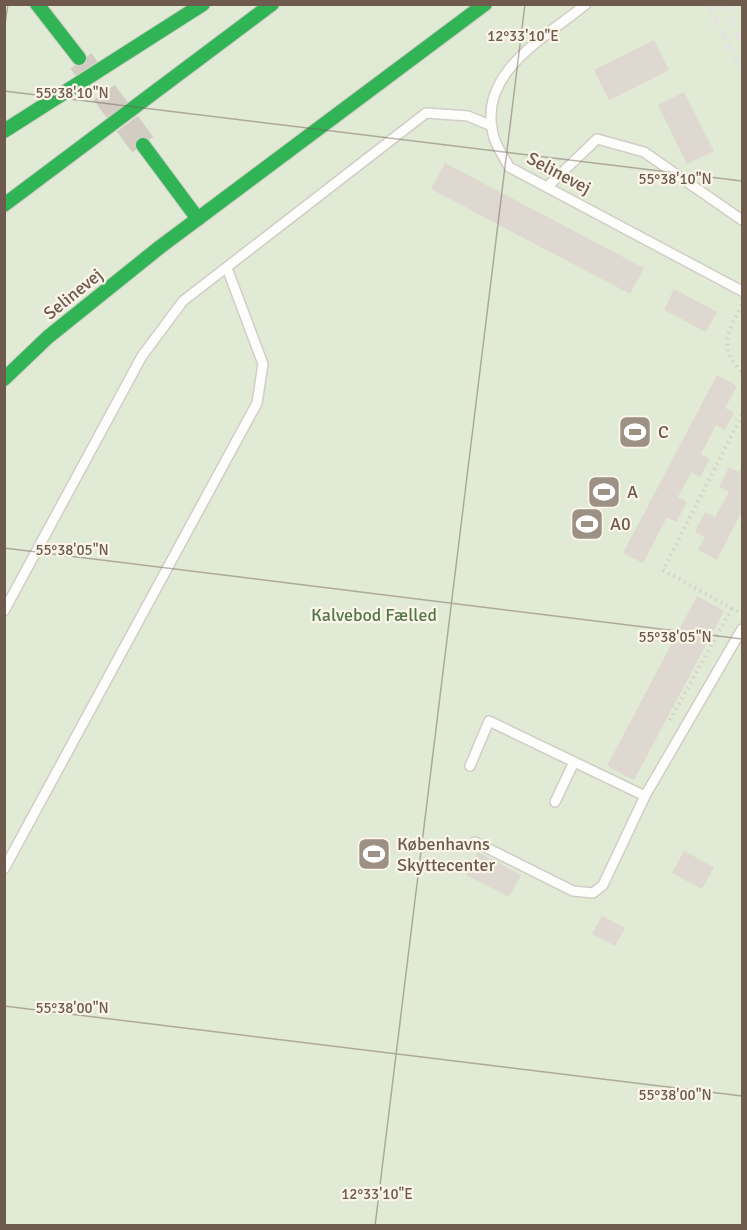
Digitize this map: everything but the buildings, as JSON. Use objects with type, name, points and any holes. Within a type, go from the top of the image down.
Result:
[{"type":"main road","points":[[37,4],[79,58]]},
{"type":"main road","points":[[50,119],[202,4]]},
{"type":"main road","points":[[4,205],[272,4]]},
{"type":"main road","name":"Selinevej","points":[[4,379],[48,337],[198,219],[485,4]]},
{"type":"main road","points":[[4,131],[187,16]]},
{"type":"main road","points":[[143,145],[198,219]]},
{"type":"lane","name":"Selinevej","points":[[586,4],[509,67],[496,86],[490,108],[493,135],[509,167],[742,291]]},
{"type":"lane","points":[[4,611],[142,356],[183,301],[426,113],[468,116],[492,126]]},
{"type":"lane","points":[[547,187],[597,139],[644,152],[742,220]]},
{"type":"lane","points":[[4,869],[257,403],[263,364],[227,268]]},
{"type":"lane","points":[[475,842],[573,891],[593,893],[603,885],[645,796],[742,629]]},
{"type":"lane","points":[[470,766],[489,721],[645,796]]},
{"type":"lane","points":[[555,802],[574,762]]},
{"type":"path","points":[[742,305],[726,337],[726,349],[742,372]]},
{"type":"path","points":[[742,415],[663,570],[742,614]]},
{"type":"path","points":[[669,722],[732,608]]},
{"type":"green space","name":"Kalvebod Fælled","points":[[5,5],[742,5],[742,1225],[5,1225]]},
{"type":"tunnel","points":[[81,61],[143,145]]},
{"type":"railway","points":[[708,4],[742,72]]},
{"type":"railway","points":[[723,4],[742,43]]},
{"type":"traffic: fast","points":[[37,4],[79,58]]},
{"type":"traffic: fast","points":[[4,131],[203,4]]},
{"type":"traffic: fast","points":[[4,205],[272,4]]},
{"type":"traffic: fast","points":[[4,379],[48,337],[160,247],[485,4]]},
{"type":"traffic: fast","points":[[143,145],[198,219]]},
{"type":"place","name":"C","points":[[635,432]]},
{"type":"place","name":"A","points":[[604,492]]},
{"type":"place","name":"A0","points":[[587,524]]},
{"type":"place","name":"Københavns Skyttecenter","points":[[374,854]]}]
